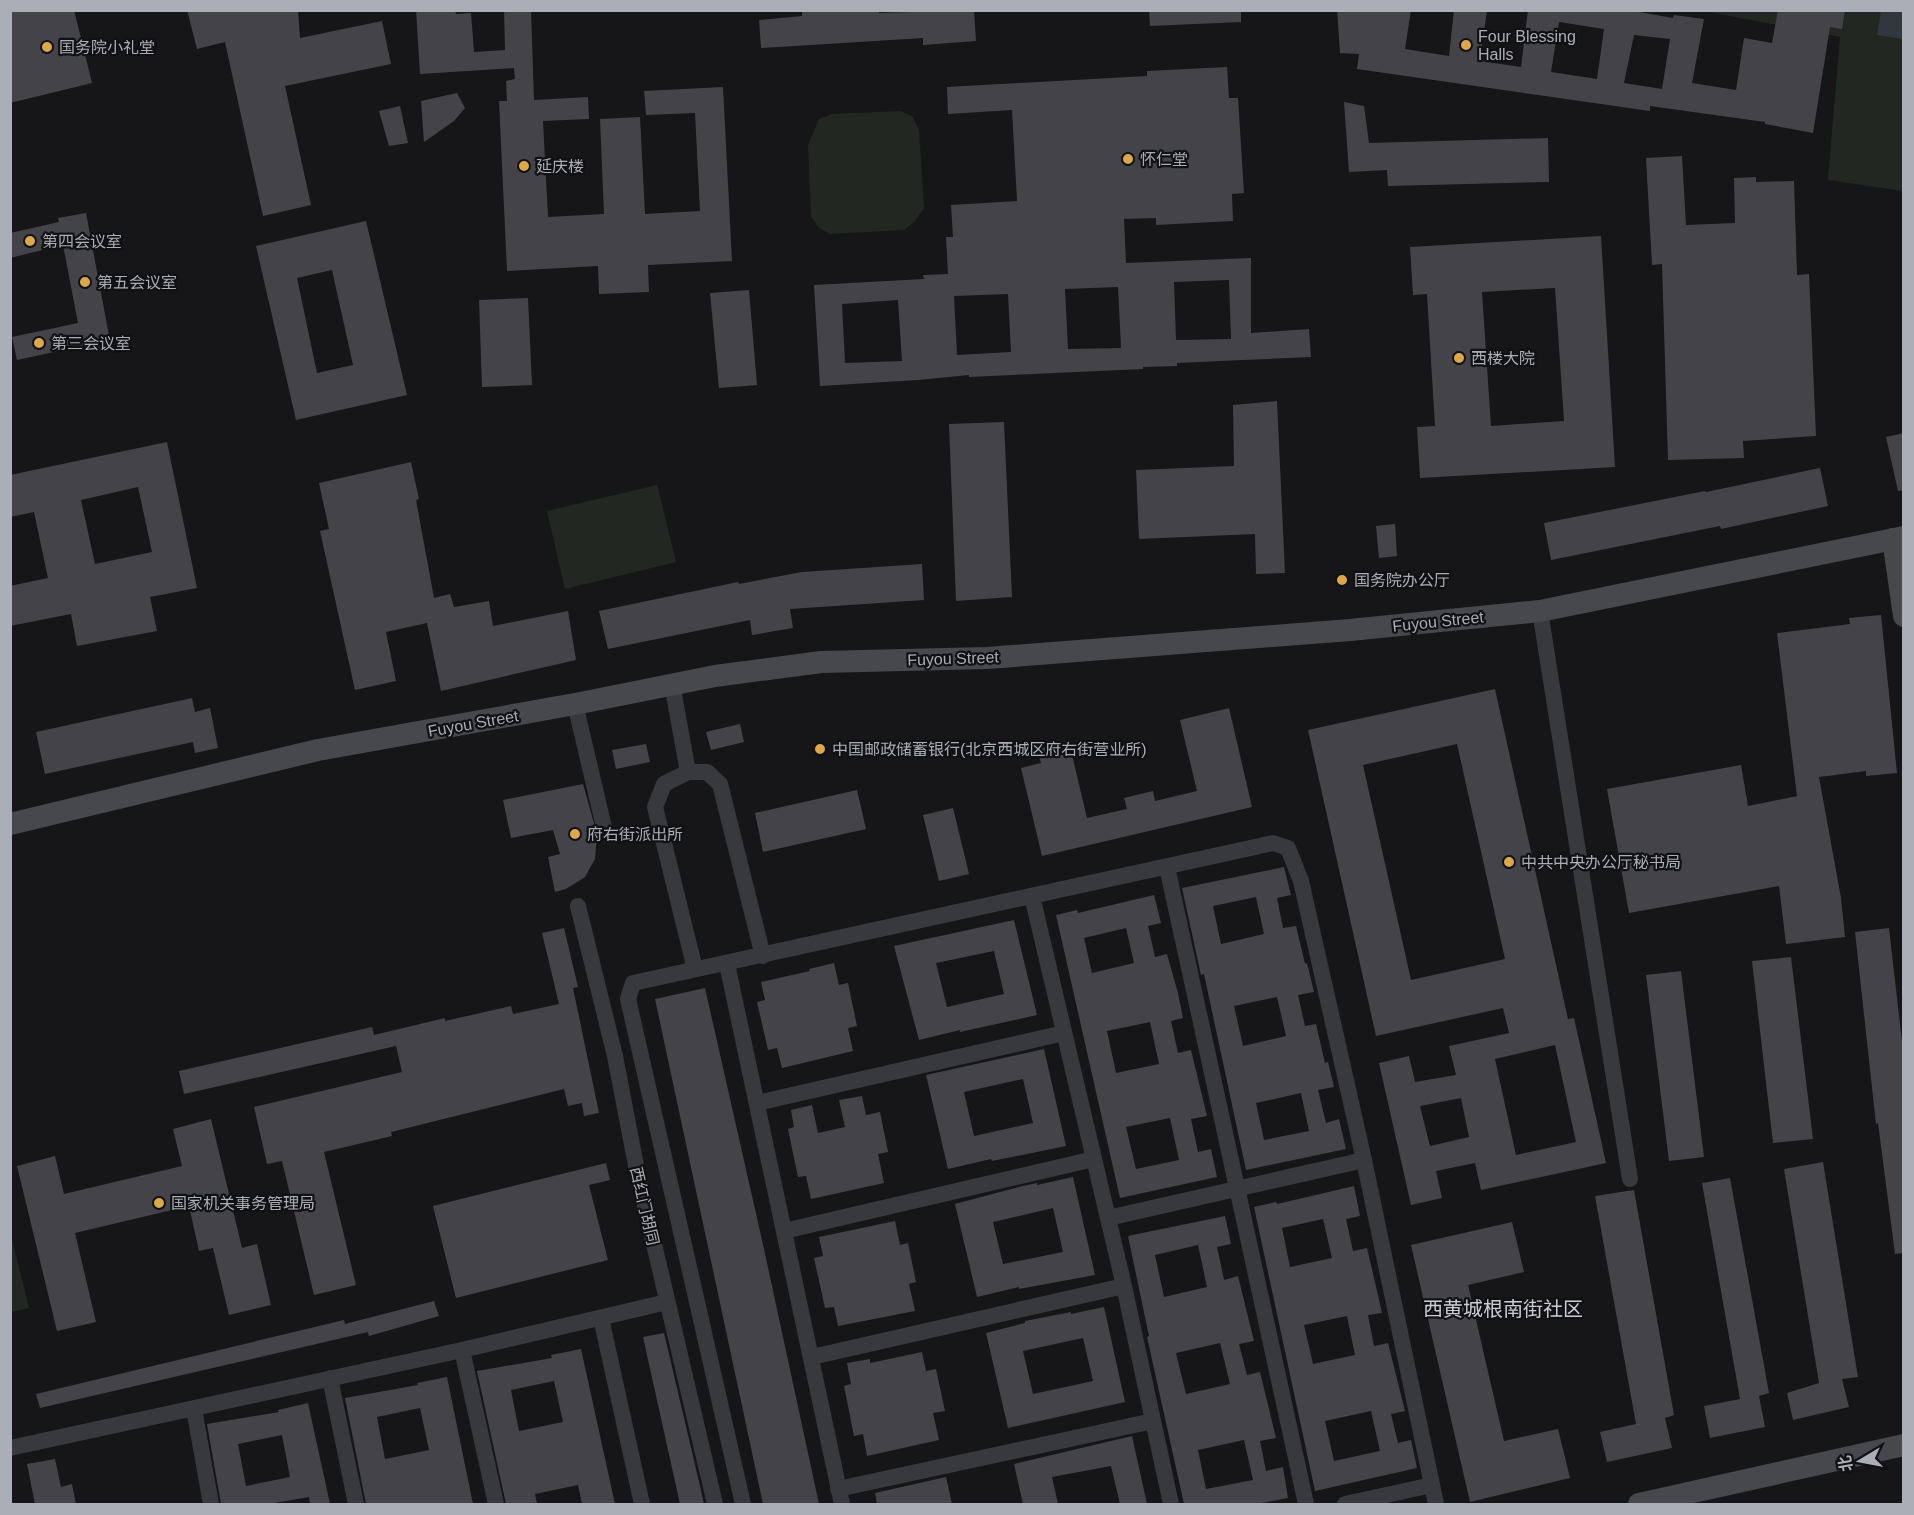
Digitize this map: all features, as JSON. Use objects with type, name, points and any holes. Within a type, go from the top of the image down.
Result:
[{"type":"main road","name":"Fuyou Street","points":[[10,824],[318,750],[575,704],[715,676],[821,662],[987,657],[1350,630],[1540,611],[1898,538]]},
{"type":"main road","points":[[1898,538],[1904,616]]},
{"type":"main road","points":[[1638,1504],[1904,1445]]},
{"type":"street","points":[[1540,611],[1630,1179]]},
{"type":"street","points":[[672,684],[688,772]]},
{"type":"street","points":[[575,704],[604,827]]},
{"type":"street","points":[[695,969],[655,807],[664,784],[688,772],[707,772],[720,784],[763,956]]},
{"type":"street","points":[[743,1504],[628,999],[633,984],[1272,843],[1288,848],[1301,881],[1364,1160],[1436,1504]]},
{"type":"street","points":[[1167,867],[1306,1504]]},
{"type":"street","points":[[1032,897],[1124,1286],[1171,1504]]},
{"type":"street","name":"西红门胡同","points":[[579,906],[615,1056],[638,1176],[715,1504]]},
{"type":"street","points":[[727,964],[840,1497],[1153,1421]]},
{"type":"street","points":[[757,1102],[1064,1033]]},
{"type":"street","points":[[784,1231],[1094,1159]]},
{"type":"street","points":[[1108,1218],[1364,1160]]},
{"type":"street","points":[[812,1357],[1124,1286]]},
{"type":"street","points":[[10,1448],[462,1350],[667,1302]]},
{"type":"street","points":[[601,1318],[642,1504]]},
{"type":"street","points":[[462,1350],[496,1504]]},
{"type":"street","points":[[330,1378],[356,1504]]},
{"type":"street","points":[[194,1409],[211,1504]]},
{"type":"street","points":[[1345,1504],[1432,1485]]},
{"type":"shaded area","points":[[1704,11],[1903,11],[1903,191],[1828,180],[1840,37]]},
{"type":"shaded area","points":[[1881,11],[1903,11],[1903,39],[1877,35]]},
{"type":"shaded area","points":[[900,111],[912,116],[919,130],[924,208],[914,222],[904,230],[830,234],[819,228],[811,216],[808,145],[819,119],[832,114]]},
{"type":"shaded area","points":[[657,485],[676,562],[565,589],[547,511]]},
{"type":"shaded area","points":[[10,1232],[29,1308],[11,1312],[10,1312]]},
{"type":"building","name":"国务院小礼堂","points":[[10,10],[74,10],[92,83],[10,103]]},
{"type":"building","points":[[187,10],[298,10],[300,38],[382,21],[391,64],[285,86],[311,205],[263,216],[225,42],[197,49]]},
{"type":"building","name":"延庆楼","points":[[416,10],[455,10],[456,14],[471,13],[474,52],[505,50],[504,10],[531,10],[534,100],[588,97],[589,119],[543,121],[548,217],[604,214],[600,119],[640,117],[645,214],[700,211],[695,113],[646,115],[644,91],[723,87],[732,261],[648,265],[649,292],[599,294],[598,266],[507,271],[499,101],[507,101],[506,81],[515,79],[514,68],[420,74]]},
{"type":"building","points":[[802,10],[879,10],[879,13],[974,10],[976,41],[923,45],[923,38],[761,48],[759,20],[802,16]]},
{"type":"building","points":[[1149,10],[1241,10],[1241,22],[1150,26]]},
{"type":"building","points":[[1337,10],[1411,10],[1405,49],[1449,56],[1454,10],[1487,10],[1480,61],[1521,67],[1528,10],[1628,10],[1673,18],[1674,15],[1704,19],[1692,83],[1736,90],[1744,38],[1772,43],[1778,10],[1845,10],[1842,29],[1830,27],[1813,133],[1765,124],[1765,122],[1650,106],[1650,111],[1357,69],[1359,54],[1340,53]],"holes":[[[1559,22],[1604,29],[1597,79],[1551,72]],[[1634,35],[1670,39],[1662,89],[1624,83]]]},
{"type":"building","points":[[1227,67],[1229,98],[1238,98],[1244,193],[1232,194],[1233,221],[1156,225],[1156,218],[1124,219],[1126,263],[1251,258],[1251,333],[1309,329],[1311,357],[1177,363],[1177,366],[1143,367],[1143,369],[969,377],[969,375],[820,386],[814,285],[924,279],[923,275],[948,274],[946,237],[953,237],[951,205],[1017,201],[1012,110],[948,114],[947,87],[1147,76],[1147,71]],"holes":[[[1229,280],[1231,339],[1176,340],[1174,282]],[[1118,287],[1121,348],[1068,349],[1065,289]],[[1008,294],[1011,352],[957,355],[954,296]],[[898,300],[902,361],[845,363],[842,304]]]},
{"type":"building","points":[[457,93],[465,108],[454,121],[424,142],[421,101]]},
{"type":"building","points":[[1344,102],[1364,106],[1369,143],[1548,138],[1549,182],[1388,186],[1387,170],[1349,172]]},
{"type":"building","points":[[400,106],[408,143],[389,146],[379,111]]},
{"type":"building","points":[[1682,156],[1686,225],[1735,223],[1734,178],[1756,177],[1756,182],[1794,181],[1797,275],[1809,274],[1816,436],[1743,441],[1744,458],[1668,460],[1662,264],[1652,265],[1646,158]]},
{"type":"building","points":[[86,213],[111,346],[83,351],[82,346],[17,360],[12,337],[78,323],[63,245],[10,258],[10,233],[59,222],[58,218]]},
{"type":"building","points":[[366,221],[407,395],[296,420],[256,246]],"holes":[[[332,270],[353,365],[317,373],[297,278]]]},
{"type":"building","name":"西楼大院","points":[[1601,236],[1615,467],[1420,478],[1417,427],[1435,426],[1427,294],[1413,295],[1410,247]],"holes":[[[1555,288],[1564,421],[1491,426],[1482,292]]]},
{"type":"building","points":[[749,290],[757,385],[719,388],[710,293]]},
{"type":"building","points":[[528,298],[532,385],[482,387],[479,300]]},
{"type":"building","points":[[1277,401],[1285,573],[1256,574],[1255,534],[1139,539],[1136,470],[1234,466],[1233,405]]},
{"type":"building","points":[[1004,422],[1012,597],[956,601],[949,424]]},
{"type":"building","points":[[1904,433],[1904,490],[1898,491],[1886,437]]},
{"type":"building","points":[[167,442],[197,588],[150,597],[157,631],[77,646],[71,614],[10,626],[10,586],[48,578],[34,512],[10,517],[10,475]],"holes":[[[138,487],[152,552],[95,564],[81,500]]]},
{"type":"building","points":[[411,462],[434,598],[450,594],[454,607],[489,601],[493,626],[568,611],[576,660],[441,691],[427,623],[386,632],[396,681],[355,690],[320,531],[329,529],[319,483]]},
{"type":"building","points":[[1820,468],[1828,506],[1721,529],[1720,526],[1551,560],[1544,523]]},
{"type":"building","points":[[1395,524],[1397,556],[1379,558],[1376,526]]},
{"type":"building","points":[[922,564],[924,600],[790,609],[793,628],[752,635],[750,620],[608,649],[599,611],[738,582],[739,584],[802,572]]},
{"type":"building","points":[[1881,615],[1897,773],[1866,776],[1866,771],[1819,777],[1841,898],[1845,937],[1786,944],[1779,886],[1629,913],[1607,789],[1741,765],[1748,806],[1797,796],[1777,633],[1850,624],[1849,618]]},
{"type":"building","name":"中共中央办公厅秘书局","points":[[1495,689],[1568,1019],[1574,1018],[1606,1163],[1481,1190],[1475,1163],[1436,1171],[1442,1198],[1411,1205],[1379,1063],[1409,1056],[1415,1082],[1456,1075],[1449,1046],[1509,1033],[1503,1008],[1376,1036],[1308,730]],"holes":[[[1457,744],[1505,959],[1411,980],[1363,765]],[[1555,1045],[1576,1142],[1516,1155],[1495,1059]],[[1461,1098],[1469,1137],[1430,1146],[1420,1106]]]},
{"type":"building","points":[[192,698],[195,712],[210,708],[218,748],[195,753],[193,742],[45,774],[36,732]]},
{"type":"building","points":[[1229,708],[1252,807],[1042,856],[1021,768],[1041,763],[1037,749],[1069,742],[1087,818],[1127,809],[1124,798],[1153,791],[1155,801],[1197,791],[1180,720]]},
{"type":"building","points":[[740,724],[744,742],[711,750],[706,732]]},
{"type":"building","points":[[646,744],[650,762],[616,769],[612,750]]},
{"type":"building","name":"府右街派出所","points":[[583,784],[597,834],[595,859],[585,877],[566,889],[555,892],[548,857],[560,854],[553,830],[511,838],[503,800]]},
{"type":"building","points":[[857,790],[866,829],[763,852],[755,813]]},
{"type":"building","points":[[953,808],[969,874],[939,881],[923,815]]},
{"type":"building","points":[[1284,867],[1291,895],[1277,898],[1283,928],[1296,926],[1314,992],[1298,995],[1305,1026],[1316,1024],[1325,1063],[1328,1062],[1334,1087],[1318,1090],[1326,1123],[1339,1119],[1346,1149],[1246,1170],[1204,974],[1201,975],[1182,888]],"holes":[[[1256,897],[1264,934],[1221,944],[1213,906]],[[1277,997],[1286,1036],[1243,1046],[1234,1006]],[[1301,1093],[1309,1131],[1264,1140],[1256,1103]]]},
{"type":"building","points":[[1154,895],[1161,923],[1148,926],[1155,957],[1167,954],[1178,993],[1183,1018],[1171,1021],[1178,1053],[1191,1050],[1207,1116],[1191,1119],[1198,1152],[1211,1149],[1217,1177],[1120,1198],[1056,915],[1077,910],[1078,913]],"holes":[[[1126,928],[1134,963],[1092,973],[1084,938]],[[1150,1022],[1159,1064],[1116,1073],[1107,1031]],[[1170,1118],[1179,1160],[1136,1169],[1126,1127]]]},
{"type":"building","points":[[1014,920],[1037,1015],[919,1040],[894,946]],"holes":[[[994,951],[1004,994],[947,1007],[936,963]]]},
{"type":"building","points":[[564,928],[578,987],[573,988],[599,1113],[584,1116],[582,1103],[568,1106],[564,1089],[391,1132],[392,1136],[324,1152],[356,1285],[314,1295],[282,1161],[267,1164],[254,1107],[402,1072],[396,1046],[184,1094],[179,1071],[372,1027],[374,1035],[445,1018],[445,1021],[511,1006],[513,1014],[559,1004],[542,933]]},
{"type":"building","points":[[1889,928],[1904,1059],[1904,1253],[1895,1254],[1878,1123],[1876,1124],[1855,932]]},
{"type":"building","points":[[1791,957],[1813,1139],[1773,1143],[1752,961]]},
{"type":"building","points":[[834,963],[839,985],[848,983],[857,1026],[848,1028],[853,1051],[782,1068],[777,1048],[768,1050],[757,1002],[765,1000],[761,982]]},
{"type":"building","points":[[1681,971],[1704,1157],[1669,1161],[1646,975]]},
{"type":"building","points":[[705,988],[819,1504],[763,1504],[655,999]]},
{"type":"building","points":[[1044,1049],[1066,1146],[948,1169],[926,1075]],"holes":[[[1023,1079],[1033,1123],[974,1136],[964,1092]]]},
{"type":"building","points":[[862,1096],[866,1115],[880,1112],[888,1152],[878,1154],[884,1183],[811,1199],[806,1176],[798,1177],[788,1129],[794,1127],[791,1110],[812,1105],[818,1133],[845,1127],[839,1100]]},
{"type":"building","points":[[211,1119],[242,1248],[257,1244],[271,1305],[229,1315],[213,1248],[199,1251],[189,1206],[75,1233],[96,1322],[57,1331],[17,1166],[55,1156],[64,1194],[182,1166],[173,1129]]},
{"type":"building","points":[[1823,1162],[1858,1377],[1842,1379],[1849,1407],[1793,1420],[1787,1393],[1819,1383],[1784,1169]]},
{"type":"building","points":[[606,1163],[610,1180],[589,1185],[608,1260],[456,1298],[433,1206]]},
{"type":"building","points":[[1073,1177],[1095,1275],[1019,1289],[1019,1287],[977,1297],[955,1204],[1023,1186],[1037,1183],[1037,1185]],"holes":[[[1053,1208],[1063,1252],[1003,1264],[993,1222]]]},
{"type":"building","points":[[1730,1178],[1769,1393],[1759,1396],[1765,1427],[1710,1438],[1704,1406],[1740,1399],[1702,1183]]},
{"type":"building","points":[[1354,1186],[1360,1216],[1346,1219],[1353,1251],[1367,1248],[1382,1313],[1368,1315],[1374,1346],[1388,1343],[1405,1411],[1391,1414],[1398,1443],[1411,1440],[1417,1468],[1315,1491],[1254,1207],[1276,1202],[1277,1204]],"holes":[[[1323,1219],[1332,1258],[1290,1267],[1282,1228]],[[1347,1316],[1355,1355],[1313,1364],[1304,1325]],[[1371,1411],[1380,1451],[1334,1461],[1325,1421]]]},
{"type":"building","points":[[1634,1190],[1674,1415],[1665,1418],[1672,1448],[1607,1462],[1600,1432],[1636,1424],[1595,1196]]},
{"type":"building","points":[[1225,1216],[1231,1244],[1217,1247],[1224,1280],[1238,1276],[1254,1341],[1239,1344],[1247,1375],[1260,1372],[1276,1438],[1260,1441],[1266,1471],[1283,1467],[1288,1498],[1257,1504],[1184,1504],[1147,1337],[1149,1336],[1128,1236]],"holes":[[[1198,1245],[1207,1287],[1164,1297],[1155,1255]],[[1220,1343],[1230,1384],[1186,1394],[1176,1353]],[[1244,1440],[1253,1480],[1206,1489],[1198,1450]]]},
{"type":"building","points":[[895,1221],[900,1245],[908,1243],[916,1282],[909,1284],[915,1311],[838,1326],[834,1307],[825,1308],[814,1258],[823,1256],[819,1237]]},
{"type":"building","points":[[1512,1222],[1524,1272],[1468,1285],[1504,1441],[1558,1429],[1570,1478],[1470,1502],[1411,1245]]},
{"type":"building","points":[[434,1301],[439,1316],[369,1336],[368,1332],[40,1408],[36,1394],[344,1320],[345,1324]]},
{"type":"building","points":[[1104,1307],[1125,1402],[1008,1428],[986,1333],[1025,1323],[1025,1321],[1071,1312],[1071,1314]],"holes":[[[1083,1338],[1093,1381],[1033,1394],[1023,1351]]]},
{"type":"building","points":[[664,1333],[704,1504],[680,1504],[643,1337]]},
{"type":"building","points":[[581,1349],[615,1504],[582,1504],[578,1485],[535,1494],[537,1504],[506,1504],[477,1371],[552,1358],[551,1355]],"holes":[[[554,1381],[563,1422],[519,1431],[511,1390]]]},
{"type":"building","points":[[922,1352],[926,1371],[936,1369],[945,1411],[933,1413],[939,1440],[867,1456],[863,1434],[854,1436],[844,1386],[851,1384],[847,1363],[870,1359],[870,1363]]},
{"type":"building","points":[[447,1377],[473,1504],[366,1504],[345,1398],[418,1385],[417,1383]],"holes":[[[420,1408],[429,1450],[385,1459],[377,1417]]]},
{"type":"building","points":[[308,1403],[330,1504],[310,1504],[309,1497],[269,1504],[221,1504],[207,1424],[279,1412],[278,1410]],"holes":[[[282,1435],[290,1477],[246,1486],[238,1444]]]},
{"type":"building","points":[[1132,1436],[1147,1504],[1120,1504],[1111,1466],[1052,1477],[1058,1504],[1023,1504],[1014,1464]]},
{"type":"building","points":[[55,1459],[61,1487],[72,1484],[76,1504],[35,1504],[27,1464]]},
{"type":"building","points":[[946,1477],[952,1504],[877,1504],[875,1493]]},
{"type":"place","name":"Four Blessing Halls","points":[[1466,45]]},
{"type":"place","name":"国务院小礼堂","points":[[47,47]]},
{"type":"place","name":"怀仁堂","points":[[1128,159]]},
{"type":"place","name":"延庆楼","points":[[524,166]]},
{"type":"place","name":"第四会议室","points":[[30,241]]},
{"type":"place","name":"第五会议室","points":[[85,282]]},
{"type":"place","name":"第三会议室","points":[[39,343]]},
{"type":"place","name":"西楼大院","points":[[1459,358]]},
{"type":"place","name":"国务院办公厅","points":[[1342,580]]},
{"type":"place","name":"中国邮政储蓄银行(北京西城区府右街营业所)","points":[[820,749]]},
{"type":"place","name":"府右街派出所","points":[[575,834]]},
{"type":"place","name":"中共中央办公厅秘书局","points":[[1509,862]]},
{"type":"place","name":"国家机关事务管理局","points":[[159,1203]]},
{"type":"district","name":"西黄城根南街社区","points":[[1503,1309]]}]
